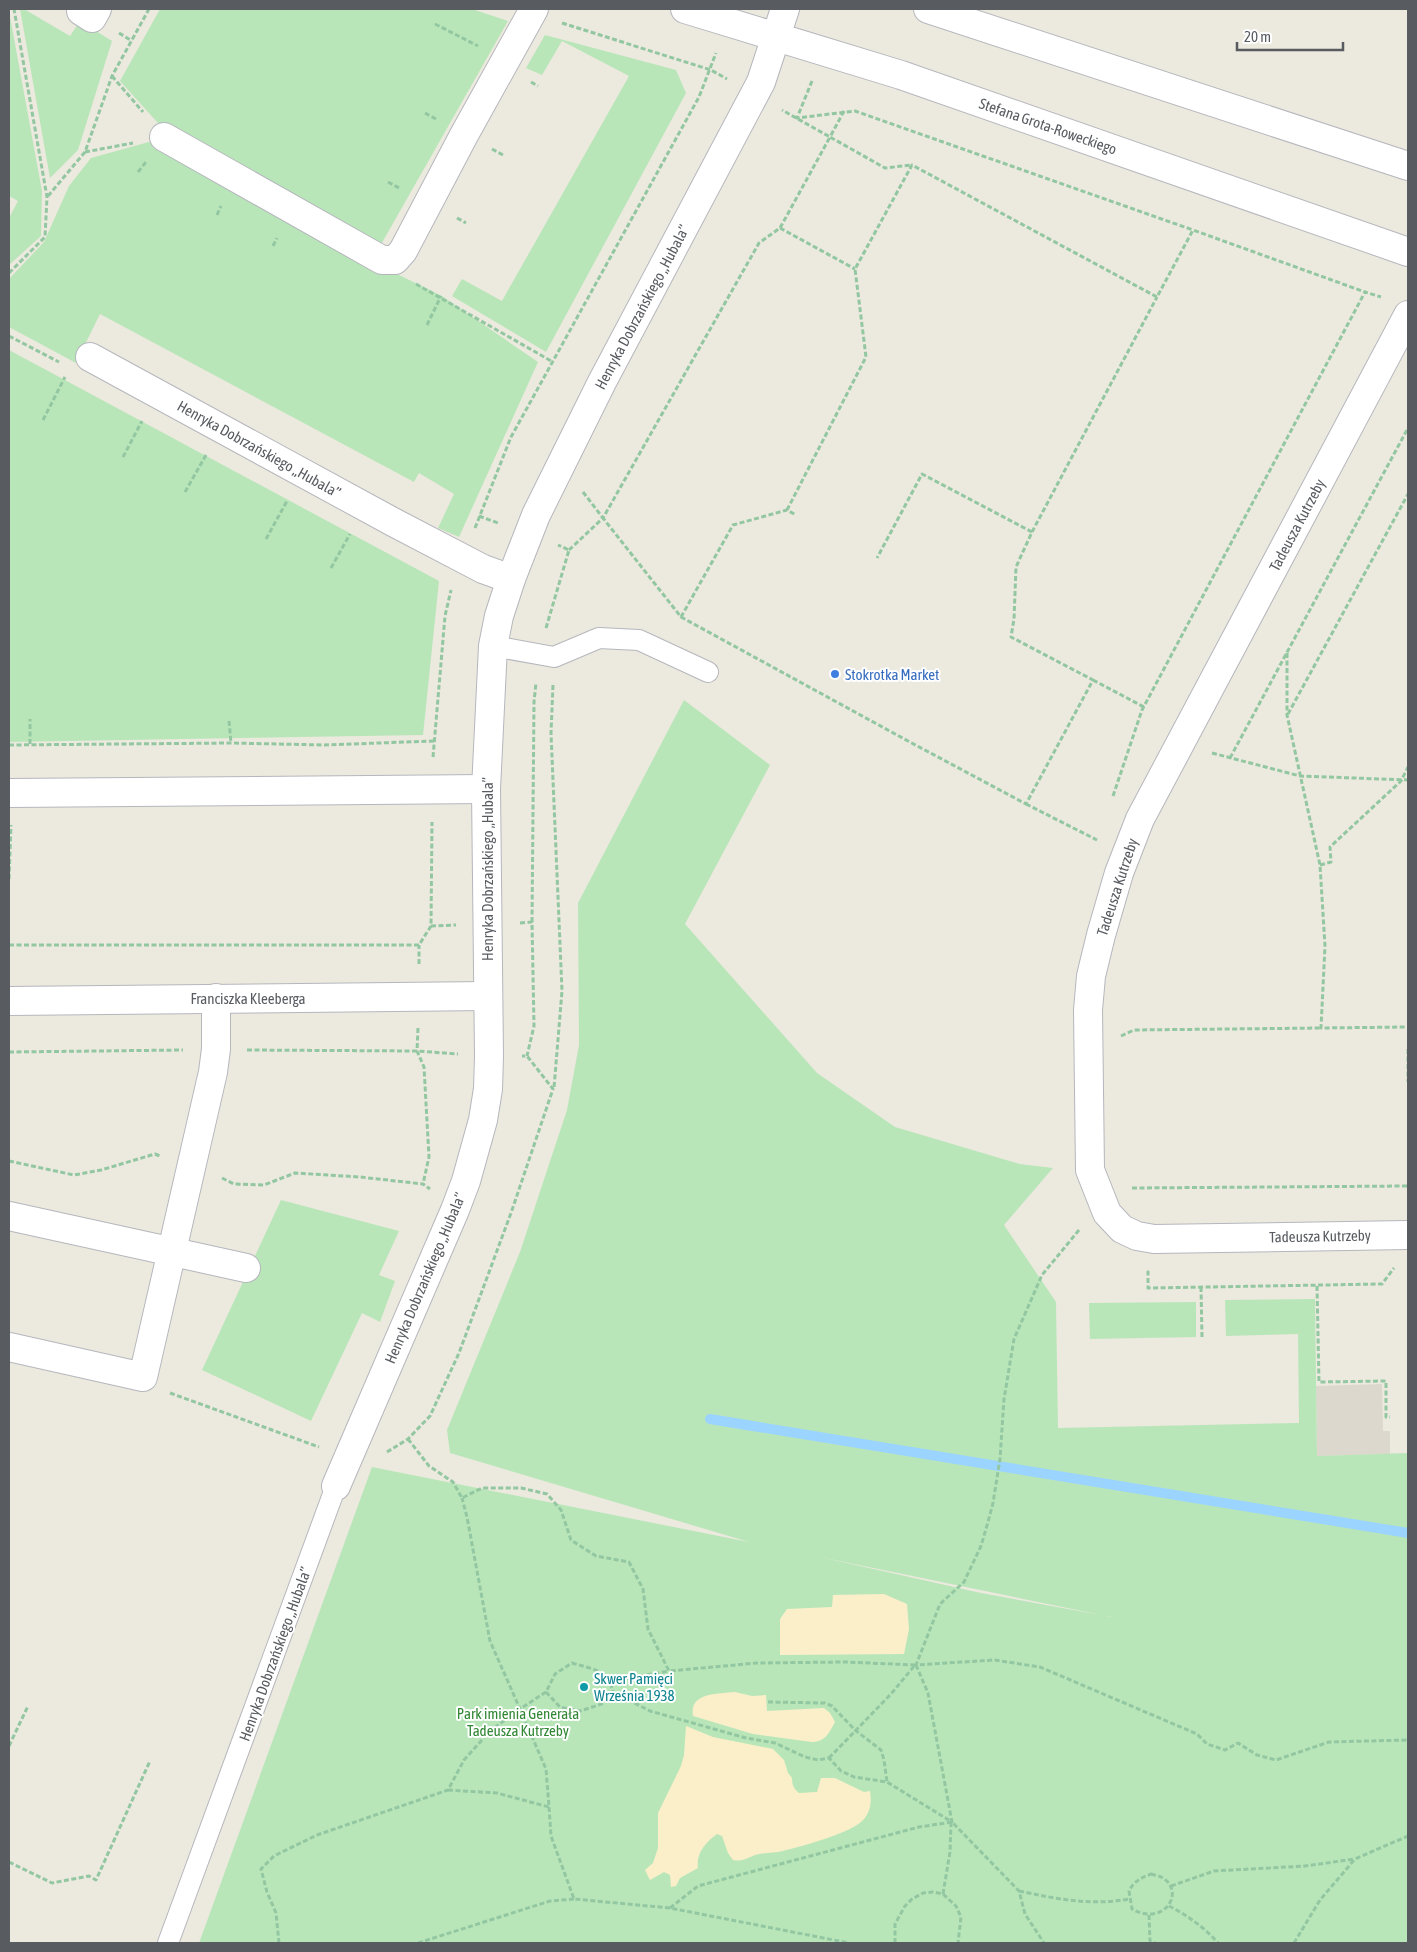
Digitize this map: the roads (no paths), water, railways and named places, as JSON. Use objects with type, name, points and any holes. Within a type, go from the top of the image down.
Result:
[{"type":"street","name":"Stefana Grota-Roweckiego","points":[[685,9],[901,75],[1408,252]]},
{"type":"street","name":"Henryka Dobrzańskiego „Hubala”","points":[[336,1486],[455,1210],[475,1152],[483,1120],[488,1089],[490,1056],[486,788],[493,646],[511,578],[528,534],[602,382],[761,82],[785,9]]},
{"type":"street","points":[[928,9],[1408,166]]},
{"type":"street","points":[[164,137],[382,260],[395,260],[403,251],[532,11]]},
{"type":"street","name":"Tadeusza Kutrzeby","points":[[1408,315],[1289,542],[1140,819],[1130,843],[1100,935],[1090,976],[1088,1010],[1090,1170],[1107,1213],[1122,1229],[1137,1236],[1154,1239],[1408,1235]]},
{"type":"street","name":"Henryka Dobrzańskiego „Hubala”","points":[[90,357],[462,558],[511,578]]},
{"type":"street","points":[[9,793],[486,788]]},
{"type":"street","name":"Franciszka Kleeberga","points":[[9,1001],[488,996]]},
{"type":"street","points":[[9,1347],[143,1377],[213,1072],[216,1049],[216,998]]},
{"type":"street","points":[[9,1216],[246,1268]]},
{"type":"lane","points":[[493,646],[547,656],[599,638],[639,640],[708,672]]},
{"type":"lane","name":"Henryka Dobrzańskiego „Hubala”","points":[[168,1943],[336,1486]]},
{"type":"waterway","points":[[710,1419],[1408,1533]]},
{"type":"place","name":"Stokrotka Market","points":[[835,674]]},
{"type":"place","name":"Skwer Pamięci Września 1938","points":[[584,1687]]},
{"type":"park label","name":"Park imienia Generała Tadeusza Kutrzeby","points":[[518,1722]]}]
